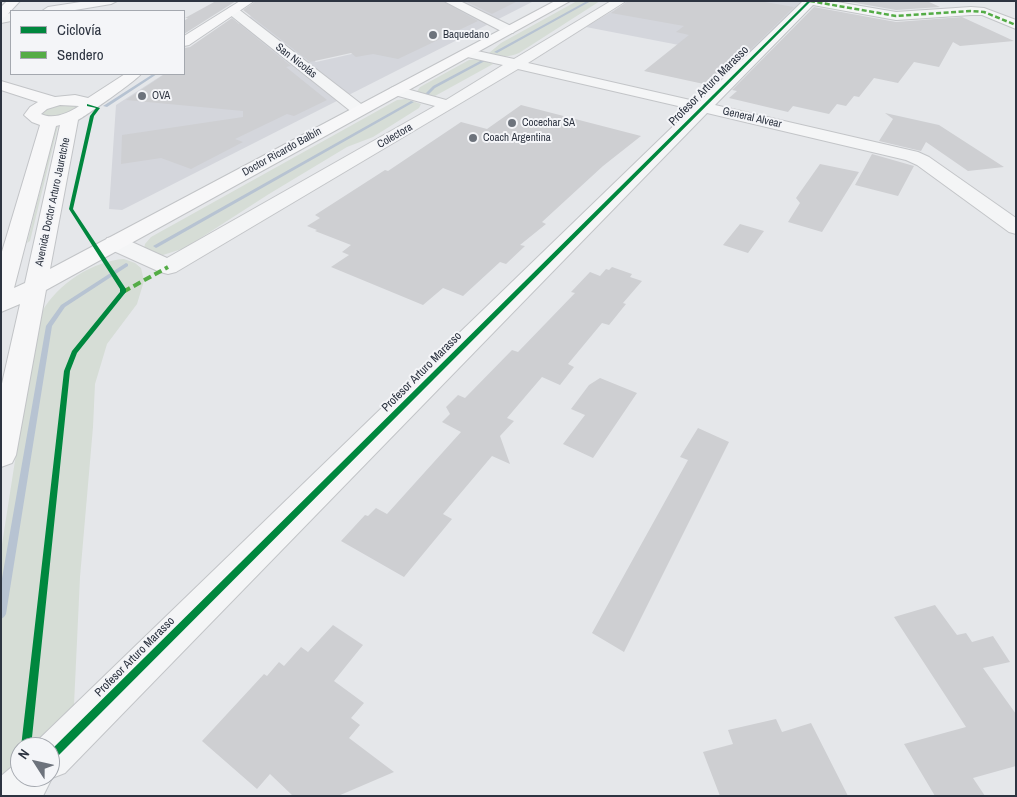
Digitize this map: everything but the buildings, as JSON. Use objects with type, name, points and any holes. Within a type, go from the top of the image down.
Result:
[{"type":"main road","points":[[6,16],[14,1]]},
{"type":"main road","points":[[12,10],[22,1]]},
{"type":"main road","points":[[185,41],[248,1]]},
{"type":"main road","name":"Doctor Ricardo Balbín","points":[[1,305],[564,1]]},
{"type":"main road","name":"Avenida Doctor Arturo Jauretche","points":[[1,295],[44,114],[78,107],[132,75]]},
{"type":"main road","points":[[1,85],[55,102],[78,107]]},
{"type":"main road","points":[[1,96],[44,114],[55,102]]},
{"type":"main road","name":"Avenida Doctor Arturo Jauretche","points":[[1,456],[36,286],[78,107]]},
{"type":"street","points":[[54,10],[111,1]]},
{"type":"street","points":[[450,1],[509,30]]},
{"type":"street","name":"Colectora","points":[[115,244],[168,268],[448,105],[620,1]]},
{"type":"street","points":[[810,2],[896,16],[971,11],[984,12],[1016,25]]},
{"type":"street","name":"Profesor Arturo Marasso","points":[[60,748],[810,2]]},
{"type":"street","name":"San Nicolás","points":[[233,11],[359,110]]},
{"type":"street","name":"General Alvear","points":[[468,53],[912,156],[923,161],[1016,228]]},
{"type":"street","points":[[396,91],[448,105]]},
{"type":"street","points":[[12,796],[21,787]]},
{"type":"shaded area","points":[[438,1],[534,1],[122,210],[109,209],[116,105],[162,75],[185,75],[185,59],[254,14],[316,62],[365,51]]},
{"type":"shaded area","points":[[577,1],[600,1],[519,53],[497,56],[489,53],[501,43]]},
{"type":"shaded area","points":[[629,1],[804,1],[746,58],[586,27]]},
{"type":"shaded area","points":[[480,59],[493,64],[435,96],[416,93],[420,87],[469,60]]},
{"type":"shaded area","points":[[406,99],[421,104],[419,108],[373,137],[347,147],[185,248],[163,255],[149,254],[144,249],[145,244],[151,237],[397,100]]},
{"type":"shaded area","points":[[60,104],[76,106],[77,108],[60,116],[50,116],[42,113],[45,109]]},
{"type":"shaded area","points":[[58,126],[30,241],[27,243],[56,127]]},
{"type":"shaded area","points":[[124,259],[135,263],[141,268],[144,281],[137,304],[107,344],[95,384],[80,577],[74,705],[42,737],[10,737],[10,767],[1,776],[1,551],[34,338],[42,312],[66,283],[88,269]]},
{"type":"waterway","points":[[496,52],[590,1]]},
{"type":"waterway","points":[[427,94],[434,87],[483,61]]},
{"type":"waterway","points":[[105,106],[153,75]]},
{"type":"waterway","points":[[156,246],[412,102]]},
{"type":"waterway","points":[[1,614],[49,326],[63,306],[126,265]]},
{"type":"marked path","points":[[810,1],[896,16],[971,11],[984,12],[1016,25]]},
{"type":"marked path","points":[[123,292],[168,267]]},
{"type":"cycle path","points":[[60,748],[810,1]]},
{"type":"cycle path","points":[[27,737],[67,371],[74,352],[123,292],[123,289],[71,209],[92,116],[98,108],[88,105]]},
{"type":"place","name":"Baquedano","points":[[433,35]]},
{"type":"place","name":"OVA","points":[[142,96]]},
{"type":"place","name":"Cocechar SA","points":[[512,123]]},
{"type":"place","name":"Coach Argentina","points":[[473,138]]}]
